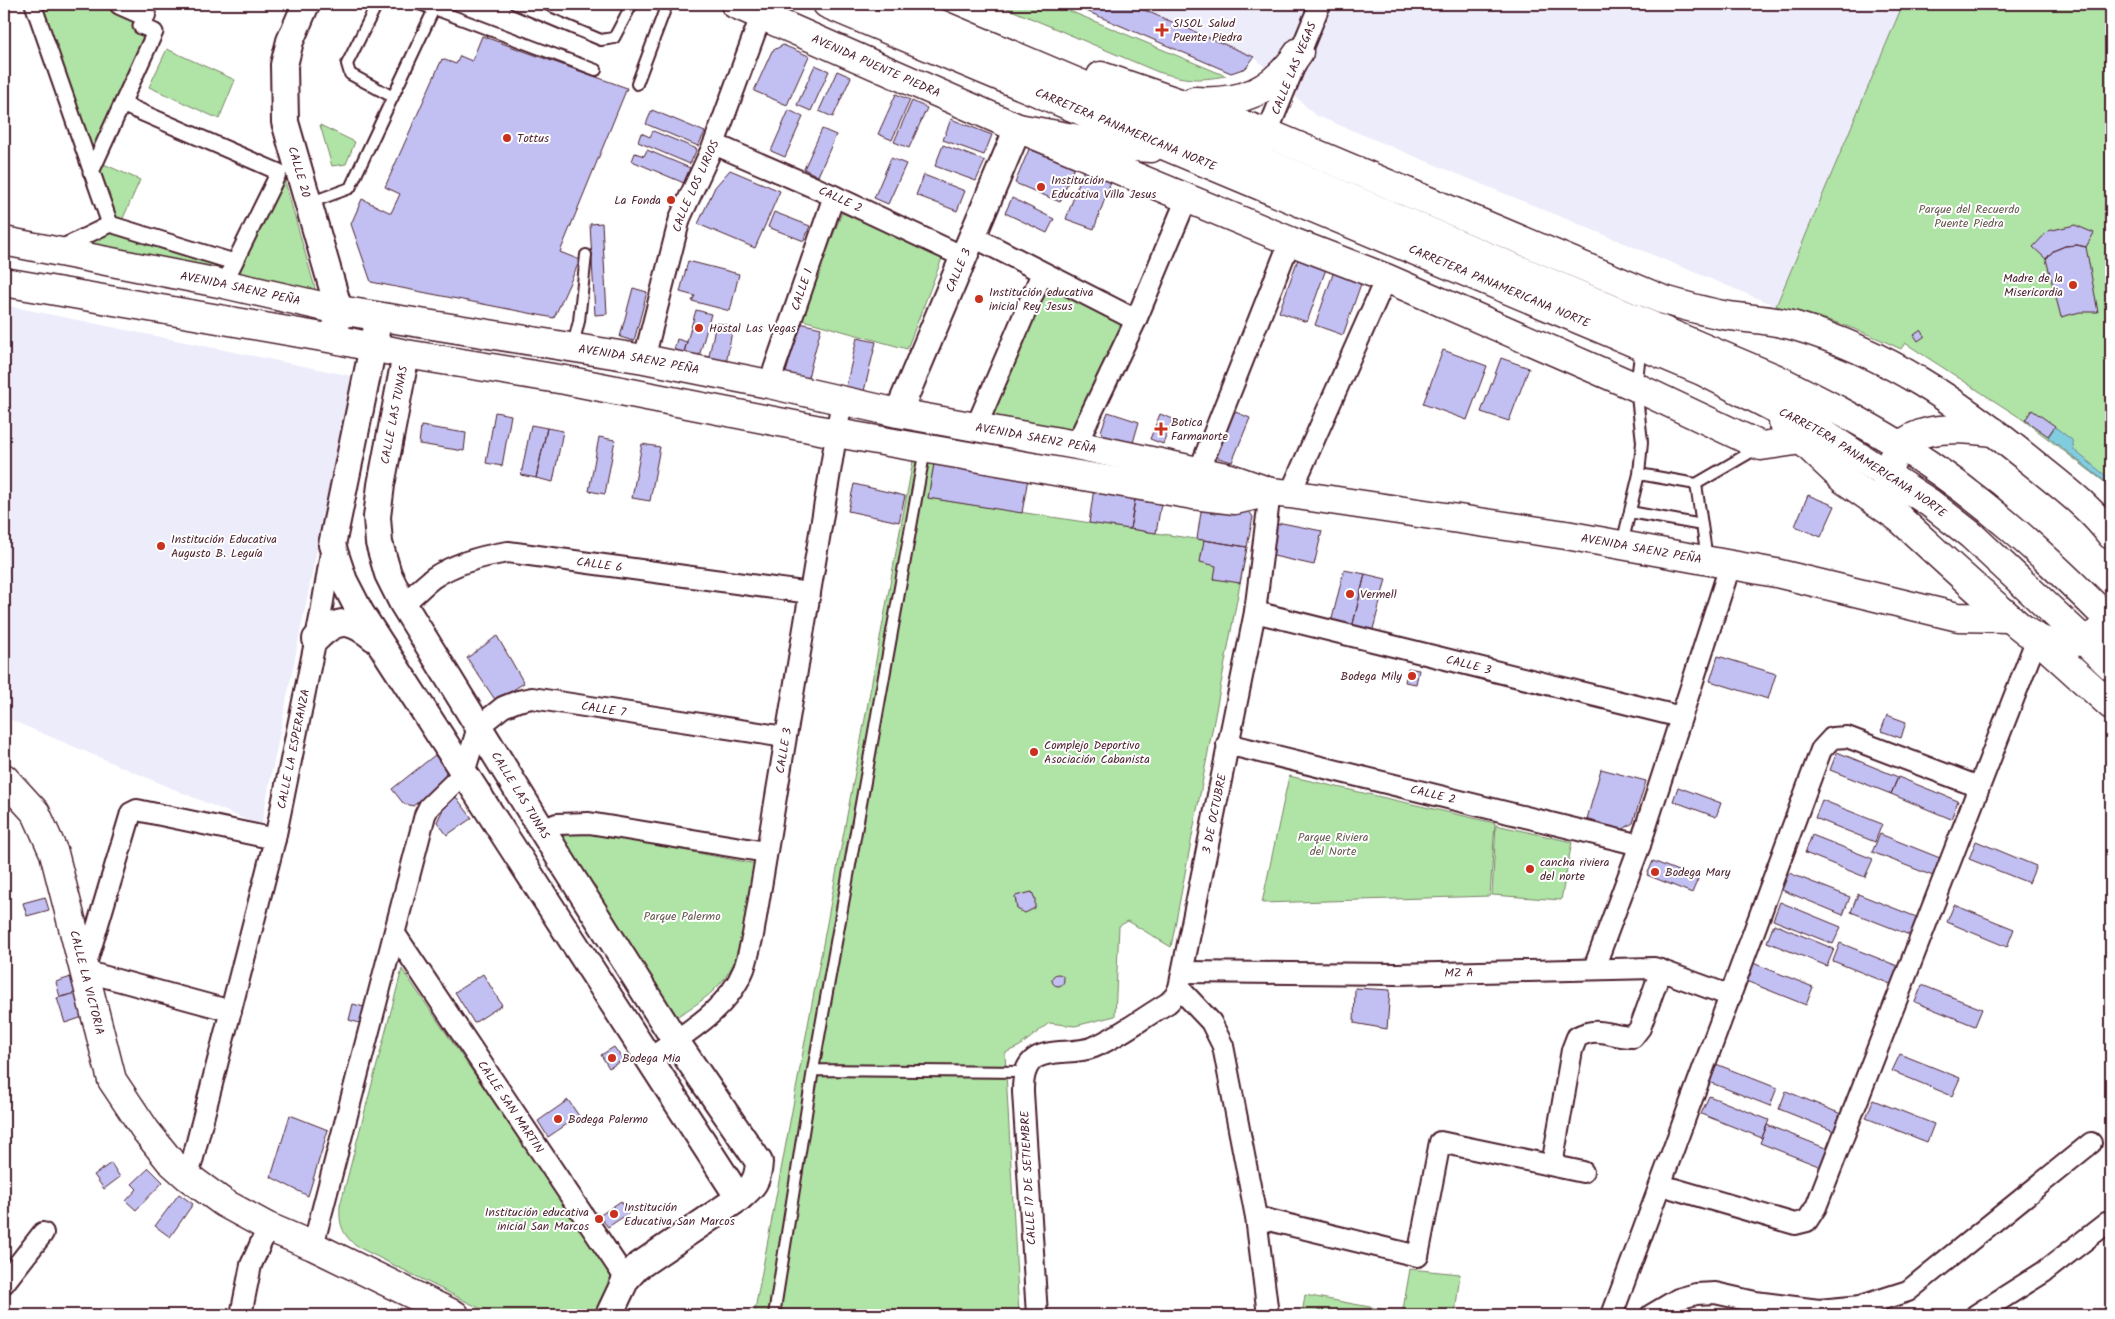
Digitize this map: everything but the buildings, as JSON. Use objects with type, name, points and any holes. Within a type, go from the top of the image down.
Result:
[{"type":"main road","name":"AVENIDA PUENTE PIEDRA","points":[[735,4],[1018,128]]},
{"type":"main road","name":"CARRETERA PANAMERICANA NORTE","points":[[828,4],[1641,346],[1758,399],[1820,432],[1888,474],[1972,535],[2111,666]]},
{"type":"main road","name":"CARRETERA PANAMERICANA NORTE","points":[[892,4],[1777,379],[1901,446],[1995,514],[2064,574],[2111,623]]},
{"type":"main road","points":[[961,34],[1054,60],[1266,133],[1661,299],[1725,315],[1792,325],[1860,348],[1907,373],[1996,433],[2086,506],[2111,535]]},
{"type":"main road","points":[[1168,98],[1202,102],[1244,97],[1279,78],[1299,52]]},
{"type":"main road","points":[[1018,128],[1117,146],[1173,150]]},
{"type":"main road","points":[[1018,128],[1290,241],[1386,278],[1636,387],[1762,446],[1802,440]]},
{"type":"main road","name":"AVENIDA SAENZ PEÑA","points":[[4,242],[55,252],[229,273],[339,310],[644,359],[769,384],[898,413],[1199,471],[1280,493],[1566,535],[1776,573],[1958,617],[1997,613]]},
{"type":"main road","name":"AVENIDA SAENZ PEÑA","points":[[4,282],[334,339],[406,354],[565,380],[836,433],[1193,495],[1235,500],[1280,493]]},
{"type":"main road","points":[[565,380],[572,348]]},
{"type":"main road","points":[[1758,399],[1843,479],[1899,518],[1997,613],[2036,638],[2111,705]]},
{"type":"main road","points":[[1899,518],[1887,498],[1886,482],[1891,462],[1901,446],[1922,434],[1942,429],[1957,428],[1996,433]]},
{"type":"main road","points":[[2036,638],[2052,643],[2069,643],[2085,640],[2098,634],[2111,623]]},
{"type":"main road","name":"CALLE LA VICTORIA","points":[[4,778],[36,813],[54,853],[112,1080],[146,1131],[170,1161],[224,1204],[268,1227],[313,1246],[423,1308],[455,1315]]},
{"type":"street","points":[[33,4],[110,224],[229,273],[279,172],[122,104]]},
{"type":"street","points":[[91,172],[155,32],[145,15],[120,4]]},
{"type":"street","name":"CALLE 20","points":[[306,4],[288,49],[284,65],[283,94],[285,122],[339,310],[334,339]]},
{"type":"street","name":"CALLE LAS VEGAS","points":[[1266,133],[1320,4]]},
{"type":"street","name":"CALLE LOS LIRIOS","points":[[644,359],[680,218],[714,144],[761,16]]},
{"type":"street","name":"CALLE 3","points":[[898,413],[1018,128]]},
{"type":"street","name":"CALLE 2","points":[[714,144],[834,196],[1042,273],[1136,320]]},
{"type":"street","name":"CALLE 1","points":[[769,384],[834,196]]},
{"type":"street","points":[[1076,446],[1136,320],[1187,198]]},
{"type":"street","points":[[55,252],[110,224]]},
{"type":"street","points":[[1199,471],[1290,241]]},
{"type":"street","points":[[976,427],[1042,273]]},
{"type":"street","name":"3 DE OCTUBRE","points":[[1181,980],[1227,744],[1280,493],[1386,278]]},
{"type":"street","name":"CALLE LA ESPERANZA","points":[[188,1177],[275,839],[316,639],[332,545],[380,316]]},
{"type":"street","name":"CALLE LAS TUNAS","points":[[406,354],[381,485],[377,517],[379,543],[388,574],[403,604],[542,830],[675,1040],[759,1162],[758,1174],[753,1186],[739,1198],[648,1258],[626,1279],[609,1315]]},
{"type":"street","name":"CALLE 3","points":[[649,1059],[706,1018],[728,997],[744,969],[753,935],[842,400]]},
{"type":"street","points":[[346,479],[381,485]]},
{"type":"street","points":[[332,545],[344,581],[360,612],[739,1198]]},
{"type":"street","name":"CALLE 6","points":[[403,604],[435,577],[443,573],[481,556],[508,552],[810,593]]},
{"type":"street","points":[[1594,968],[1640,844],[1681,717],[1719,564]]},
{"type":"street","name":"CALLE 3","points":[[1256,612],[1681,717]]},
{"type":"street","points":[[316,639],[329,626],[339,622],[353,624],[380,642]]},
{"type":"street","points":[[1661,1185],[1794,1224],[1807,1221],[1816,1207],[2036,638]]},
{"type":"street","name":"CALLE 7","points":[[478,727],[503,707],[532,698],[785,737]]},
{"type":"street","points":[[313,1246],[425,815],[429,808],[464,773],[478,727]]},
{"type":"street","points":[[1612,1315],[1821,750],[1832,738],[1847,737],[1979,787]]},
{"type":"street","name":"CALLE 2","points":[[1227,744],[1640,844]]},
{"type":"street","points":[[231,1011],[84,971],[131,814],[134,811],[137,810],[275,839]]},
{"type":"street","points":[[542,830],[557,824],[590,823],[766,852]]},
{"type":"street","name":"CALLE SAN MARTIN","points":[[395,934],[626,1279]]},
{"type":"street","name":"MZ A","points":[[1181,980],[1594,968],[1654,968],[1731,996]]},
{"type":"street","points":[[1552,1165],[1572,1050],[1577,1037],[1588,1031],[1633,1037],[1640,1028],[1661,970]]},
{"type":"street","points":[[1026,1072],[1032,1062],[1040,1056],[1049,1052],[1093,1047],[1168,1003],[1175,996],[1181,980]]},
{"type":"street","points":[[1181,980],[1211,1022],[1223,1046],[1256,1217],[1268,1315]]},
{"type":"street","name":"CALLE 17 DE SETIEMBRE","points":[[1026,1072],[1023,1092],[1036,1315]]},
{"type":"street","points":[[1256,1217],[1418,1256],[1440,1142],[1583,1172]]},
{"type":"street","points":[[1651,1315],[1678,1299],[1696,1294],[1715,1293],[1755,1309],[1819,1310],[1861,1306],[1908,1291],[2091,1144]]},
{"type":"street","points":[[1976,1315],[2044,1272],[2108,1222]]},
{"type":"street","points":[[241,1315],[251,1265],[268,1227]]},
{"type":"street","points":[[4,1284],[42,1233]]},
{"type":"lane","points":[[377,4],[347,64],[350,74],[393,97]]},
{"type":"lane","points":[[418,4],[435,7],[596,70]]},
{"type":"lane","points":[[515,4],[601,40],[614,38],[632,4]]},
{"type":"lane","points":[[637,84],[667,4]]},
{"type":"lane","points":[[308,203],[350,188],[435,7]]},
{"type":"lane","points":[[572,348],[579,321],[586,255]]},
{"type":"lane","points":[[1622,545],[1639,474],[1642,442],[1636,387],[1641,346]]},
{"type":"lane","points":[[1639,474],[1696,484],[1762,446]]},
{"type":"lane","points":[[774,1315],[813,1070],[925,448]]},
{"type":"lane","points":[[1696,484],[1702,524],[1719,564]]},
{"type":"lane","points":[[1630,512],[1702,524]]},
{"type":"lane","points":[[813,1070],[1026,1072]]},
{"type":"shaded area","points":[[1130,4],[1903,4],[1776,306],[1315,115],[1254,57]]},
{"type":"shaded area","name":"Institución Educativa Augusto B. Leguía","points":[[4,305],[352,376],[261,826],[4,717]]},
{"type":"green space","points":[[35,4],[116,4],[152,34],[99,162],[140,180],[120,225],[111,216]]},
{"type":"green space","points":[[997,4],[1053,4],[1226,76],[1192,79],[1158,72]]},
{"type":"green space","name":"Parque del Recuerdo Puente Piedra","points":[[1903,4],[2111,4],[2111,487],[2022,419],[1905,343],[1901,349],[1840,324],[1776,306]]},
{"type":"green space","points":[[167,49],[235,80],[219,119],[149,87]]},
{"type":"green space","points":[[320,125],[355,142],[346,164],[332,166]]},
{"type":"green space","points":[[283,175],[315,288],[316,294],[231,282]]},
{"type":"green space","points":[[842,213],[943,256],[907,349],[799,319]]},
{"type":"green space","points":[[111,228],[230,264],[223,280],[70,249]]},
{"type":"green space","points":[[1042,266],[1134,311],[1073,455],[973,435]]},
{"type":"green space","name":"Complejo Deportivo Asociación Cabanista","points":[[913,461],[934,464],[928,498],[1247,547],[1171,947],[1128,921],[1119,926],[1115,1016],[1075,1026],[1049,1023],[1020,1046],[1005,1053],[1019,1315],[754,1315]]},
{"type":"green space","name":"Parque Riviera del Norte","points":[[1289,776],[1495,823],[1490,896],[1262,903]]},
{"type":"green space","name":"cancha riviera del norte","points":[[1496,825],[1572,842],[1561,900],[1492,895]]},
{"type":"green space","name":"Parque Palermo","points":[[572,829],[756,864],[745,931],[734,964],[714,990],[694,1006],[673,1019],[556,837]]},
{"type":"green space","points":[[402,969],[616,1280],[598,1315],[493,1315],[356,1246],[347,1237],[342,1228],[340,1206]]},
{"type":"green space","points":[[1410,1269],[1460,1274],[1455,1314],[1458,1315],[1402,1315]]},
{"type":"green space","points":[[1305,1295],[1397,1312],[1396,1315],[1302,1315]]},
{"type":"water","points":[[2055,427],[2072,440],[2074,450],[2111,480],[2111,486],[2048,437]]},
{"type":"place","name":"SISOL Salud Puente Piedra","points":[[1162,30]]},
{"type":"place","name":"Tottus","points":[[507,138]]},
{"type":"place","name":"Institución Educativa Villa Jesus","points":[[1041,187]]},
{"type":"place","name":"La Fonda","points":[[671,200]]},
{"type":"place","name":"Madre de la Misericordia","points":[[2073,285]]},
{"type":"place","name":"Institución educativa inicial Rey Jesus","points":[[979,299]]},
{"type":"place","name":"Hostal Las Vegas","points":[[699,328]]},
{"type":"place","name":"Botica Farmanorte","points":[[1161,429]]},
{"type":"place","name":"Institución Educativa Augusto B. Leguía","points":[[161,546]]},
{"type":"place","name":"Vermell","points":[[1350,594]]},
{"type":"place","name":"Bodega Mily","points":[[1412,676]]},
{"type":"place","name":"Complejo Deportivo Asociación Cabanista","points":[[1034,752]]},
{"type":"place","name":"cancha riviera del norte","points":[[1530,869]]},
{"type":"place","name":"Bodega Mary","points":[[1655,872]]},
{"type":"place","name":"Bodega Mia","points":[[612,1058]]},
{"type":"place","name":"Bodega Palermo","points":[[558,1119]]},
{"type":"place","name":"Institución Educativa San Marcos","points":[[614,1214]]},
{"type":"place","name":"Institución educativa inicial San Marcos","points":[[599,1219]]}]
